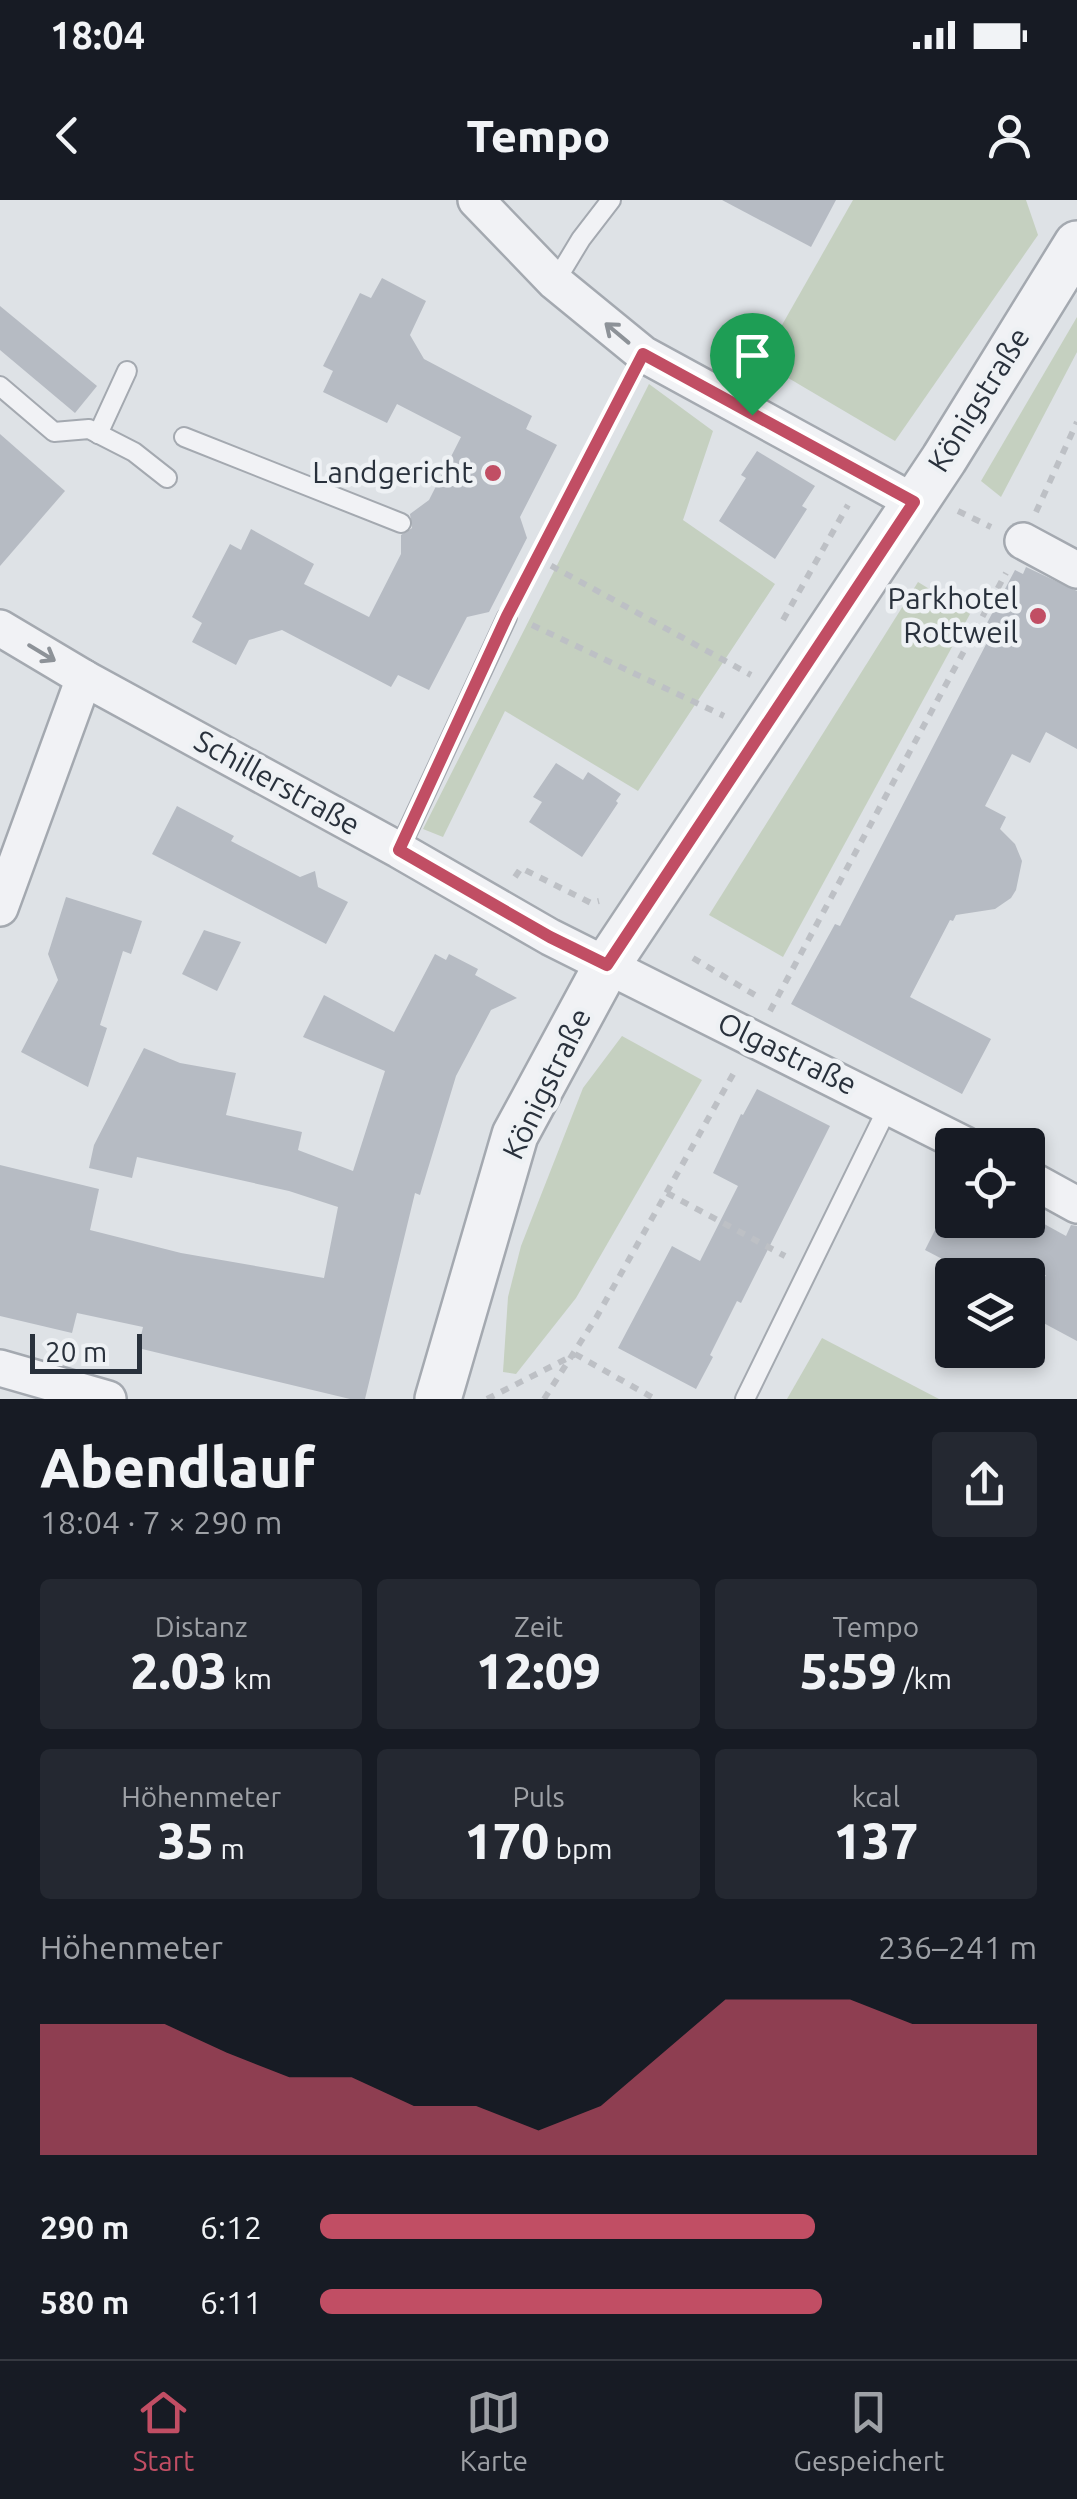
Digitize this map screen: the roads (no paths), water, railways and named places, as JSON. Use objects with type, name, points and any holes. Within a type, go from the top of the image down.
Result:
[{"type":"street","points":[[476,200],[555,282],[643,354],[861,476],[917,498]]},
{"type":"street","name":"Königstraße","points":[[438,1399],[515,1135],[607,965],[917,498],[1077,244]]},
{"type":"street","points":[[1023,542],[1077,570]]},
{"type":"street","name":"Schillerstraße","points":[[0,628],[550,937],[607,965]]},
{"type":"street","points":[[0,908],[84,678]]},
{"type":"street","name":"Olgastraße","points":[[607,965],[935,1129]]},
{"type":"street","points":[[1045,1187],[1077,1205]]},
{"type":"street","points":[[0,1368],[108,1399]]},
{"type":"lane","points":[[555,282],[611,200]]},
{"type":"lane","points":[[98,434],[127,371]]},
{"type":"lane","points":[[0,386],[54,432],[88,429],[134,452],[167,478]]},
{"type":"lane","points":[[184,437],[401,522]]},
{"type":"lane","points":[[399,850],[507,616]]},
{"type":"lane","points":[[745,1399],[890,1105]]},
{"type":"place","name":"Landgericht","points":[[493,473]]},
{"type":"place","name":"Parkhotel Rottweil","points":[[1038,616]]}]
